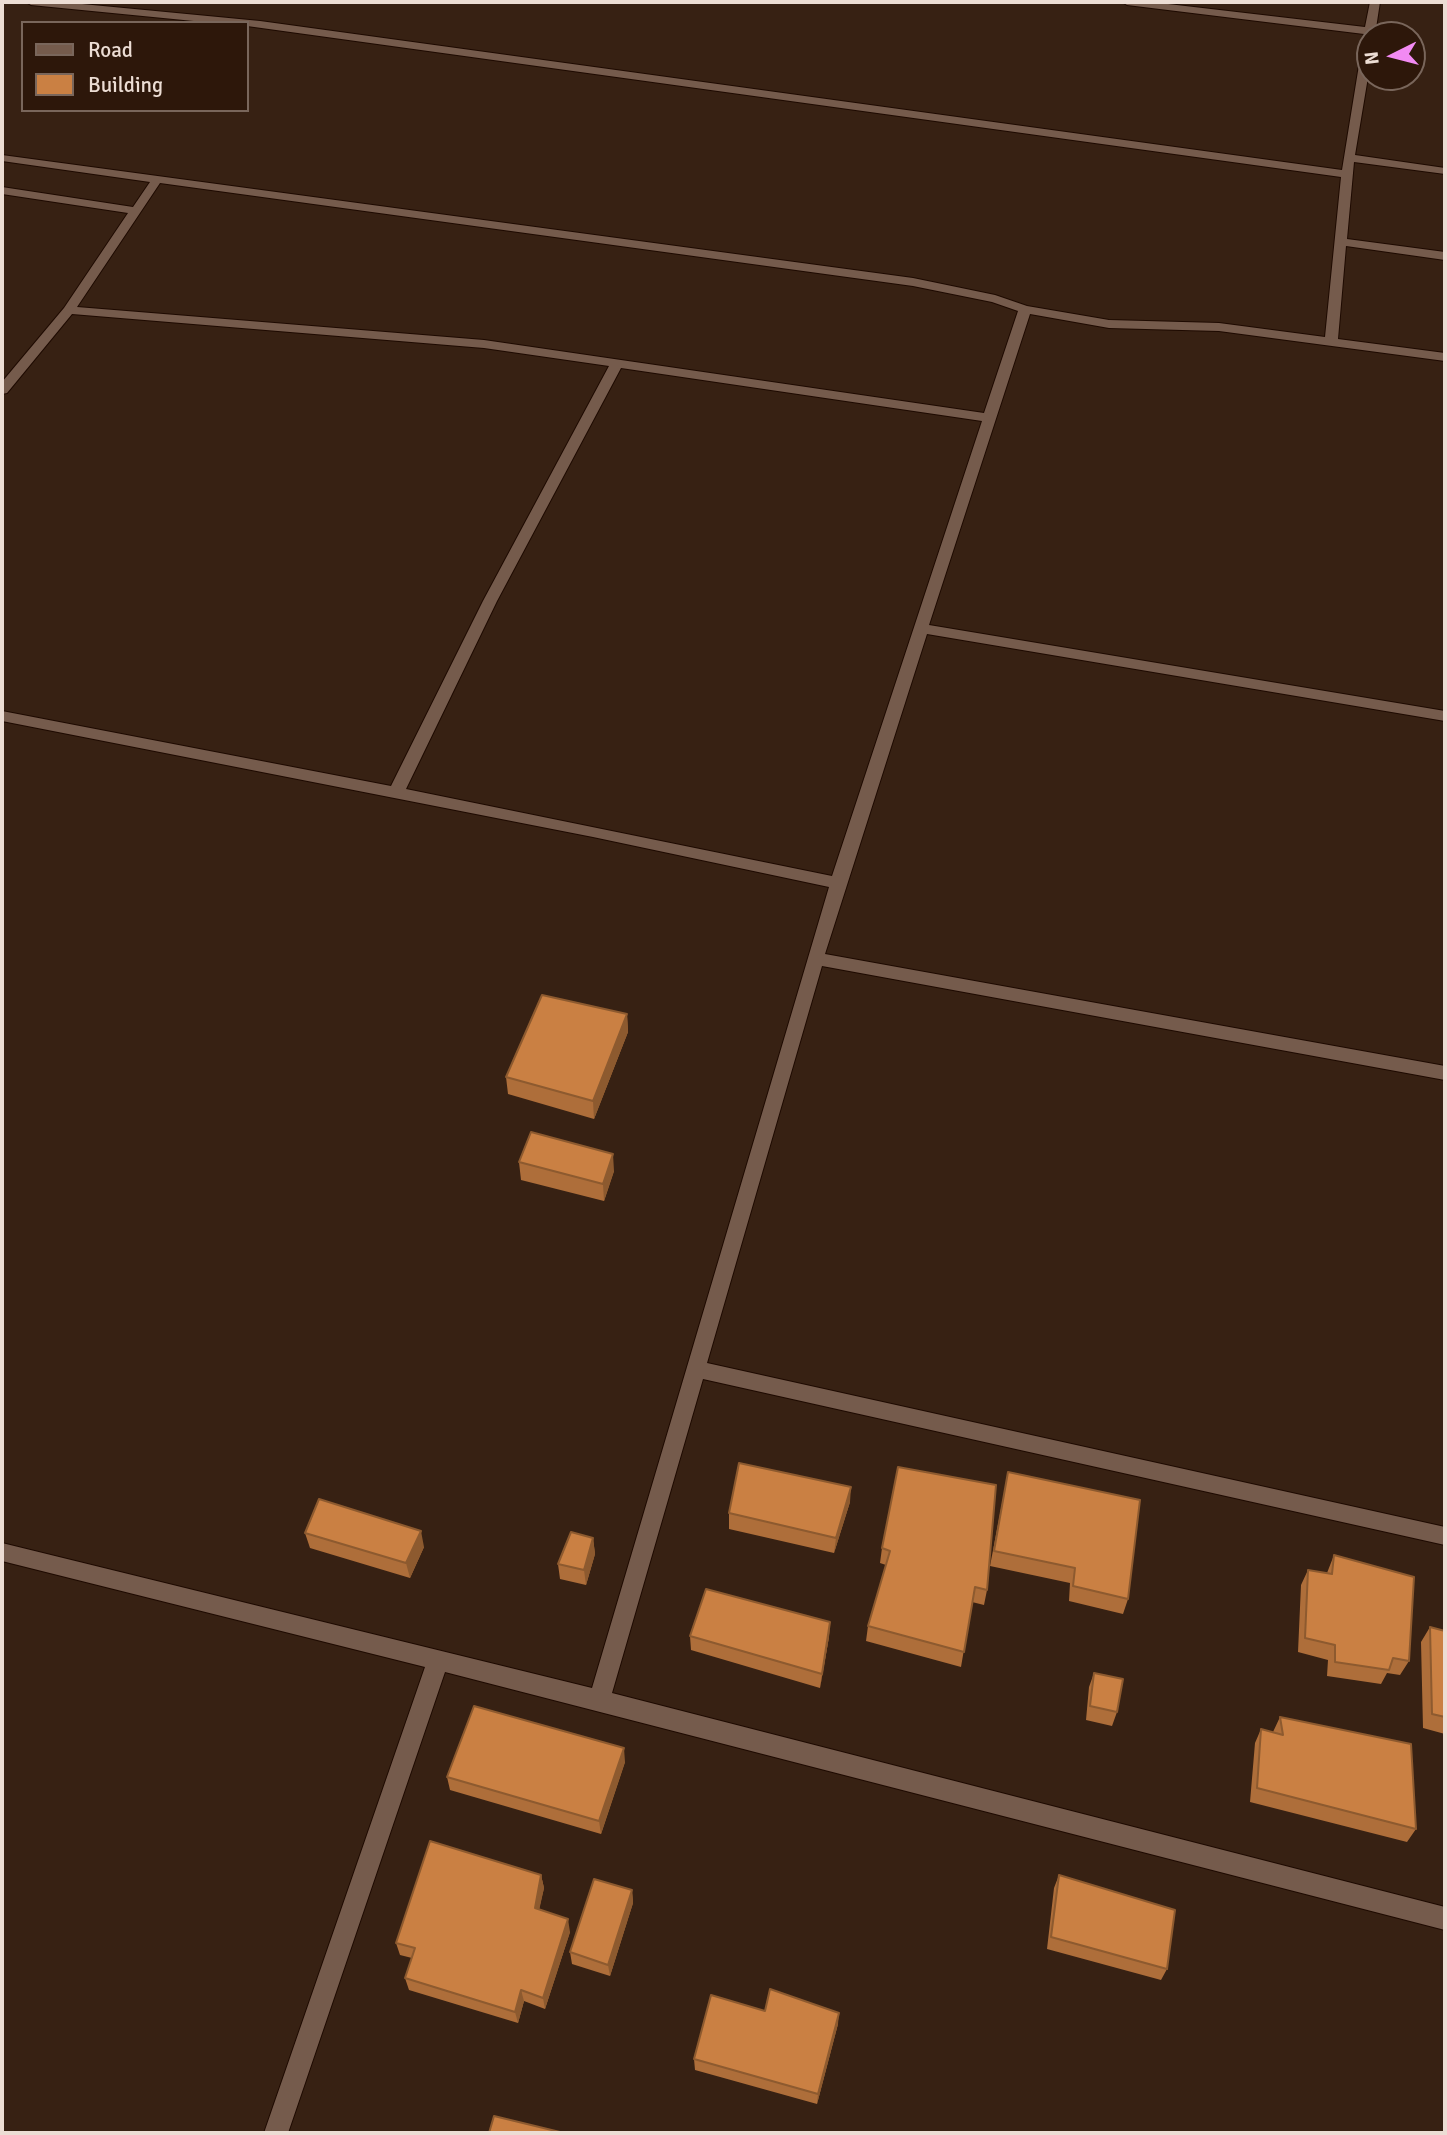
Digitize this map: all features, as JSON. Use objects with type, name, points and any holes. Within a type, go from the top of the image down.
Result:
[{"type":"street","points":[[31,2],[229,21]]},
{"type":"street","points":[[1127,2],[1356,30]]},
{"type":"street","points":[[1370,21],[1375,2]]},
{"type":"street","points":[[248,23],[1348,174]]},
{"type":"street","points":[[1331,341],[1349,159],[1359,91]]},
{"type":"street","points":[[2,158],[913,282],[995,299],[1025,309],[1109,324],[1219,327],[1445,357]]},
{"type":"street","points":[[1349,159],[1445,171]]},
{"type":"street","points":[[2,390],[69,310],[158,178]]},
{"type":"street","points":[[2,190],[136,211]]},
{"type":"street","points":[[1341,242],[1445,256]]},
{"type":"street","points":[[599,1700],[838,883],[1025,309]]},
{"type":"street","points":[[69,310],[484,344],[988,418]]},
{"type":"street","points":[[396,793],[490,601],[617,363]]},
{"type":"street","points":[[920,628],[1445,716]]},
{"type":"street","points":[[2,716],[838,883]]},
{"type":"street","points":[[816,959],[1445,1073]]},
{"type":"street","points":[[696,1369],[1445,1536]]},
{"type":"street","points":[[2,1552],[599,1700],[1445,1919]]},
{"type":"street","points":[[276,2133],[438,1660]]},
{"type":"building","points":[[542,995],[627,1014],[593,1101],[506,1077]]},
{"type":"building","points":[[531,1132],[613,1154],[603,1184],[519,1162]]},
{"type":"building","points":[[739,1463],[851,1487],[836,1538],[729,1513]]},
{"type":"building","points":[[898,1467],[996,1485],[987,1590],[975,1587],[964,1652],[868,1626],[890,1551],[882,1548]]},
{"type":"building","points":[[1008,1472],[1140,1500],[1128,1599],[1073,1586],[1075,1568],[994,1551]]},
{"type":"building","points":[[319,1499],[421,1531],[406,1563],[305,1533]]},
{"type":"building","points":[[571,1532],[593,1538],[584,1570],[558,1564]]},
{"type":"building","points":[[1334,1555],[1414,1577],[1409,1661],[1393,1658],[1389,1670],[1335,1662],[1335,1645],[1305,1638],[1308,1570],[1332,1574]]},
{"type":"building","points":[[706,1589],[830,1622],[822,1674],[690,1636]]},
{"type":"building","points":[[1430,1627],[1445,1631],[1445,1717],[1432,1714]]},
{"type":"building","points":[[1094,1673],[1123,1679],[1117,1712],[1090,1706]]},
{"type":"building","points":[[474,1706],[624,1748],[599,1821],[447,1777]]},
{"type":"building","points":[[1280,1717],[1411,1744],[1416,1829],[1257,1788],[1261,1729],[1283,1735]]},
{"type":"building","points":[[430,1841],[541,1875],[535,1908],[568,1919],[543,1998],[521,1990],[515,2012],[405,1978],[415,1948],[396,1943]]},
{"type":"building","points":[[1059,1875],[1175,1910],[1167,1969],[1051,1937]]},
{"type":"building","points":[[594,1879],[632,1890],[608,1965],[570,1952]]},
{"type":"building","points":[[770,1989],[839,2013],[818,2094],[694,2059],[711,1995],[765,2011]]},
{"type":"building","points":[[494,2116],[564,2133],[489,2133]]}]
